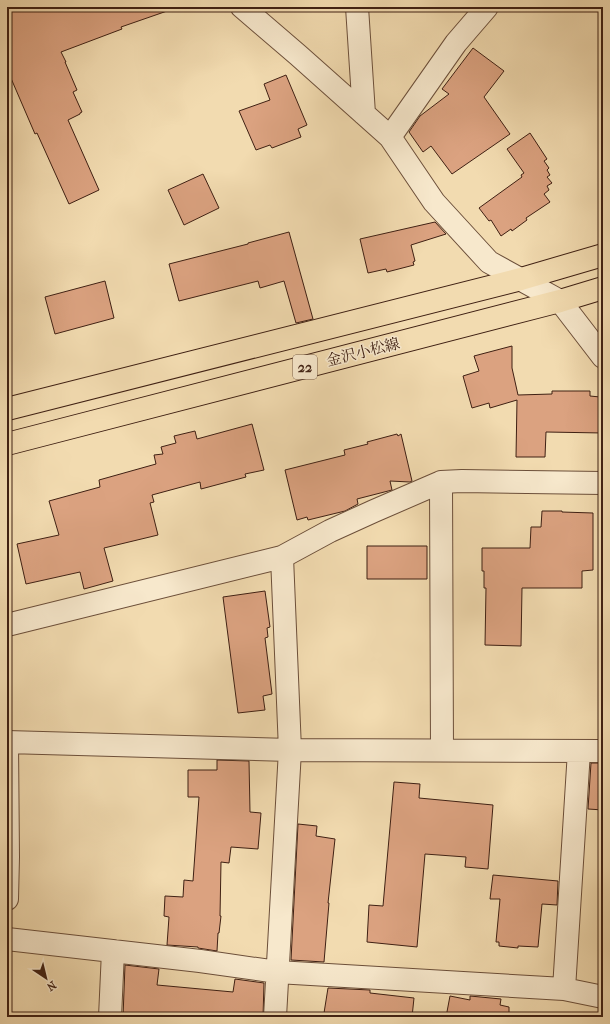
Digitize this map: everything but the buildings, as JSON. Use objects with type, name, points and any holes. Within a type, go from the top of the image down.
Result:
[{"type":"main road","name":"22","points":[[7,409],[521,279],[603,255]]},
{"type":"main road","name":"金沢小松線","points":[[7,444],[560,301],[603,288]]},
{"type":"street","points":[[242,7],[390,137],[434,202],[489,262],[560,301],[603,357]]},
{"type":"street","points":[[357,7],[364,114]]},
{"type":"street","points":[[390,137],[456,43],[487,7]]},
{"type":"street","points":[[441,482],[442,750]]},
{"type":"street","points":[[7,625],[282,558],[330,531],[374,510],[441,482],[603,483]]},
{"type":"street","points":[[275,1017],[290,750],[282,558]]},
{"type":"street","points":[[7,899],[7,742],[290,750],[603,751]]},
{"type":"street","points":[[564,989],[579,751]]},
{"type":"street","points":[[7,939],[200,961],[277,972],[564,989],[603,997]]},
{"type":"street","points":[[110,1017],[113,951]]}]
